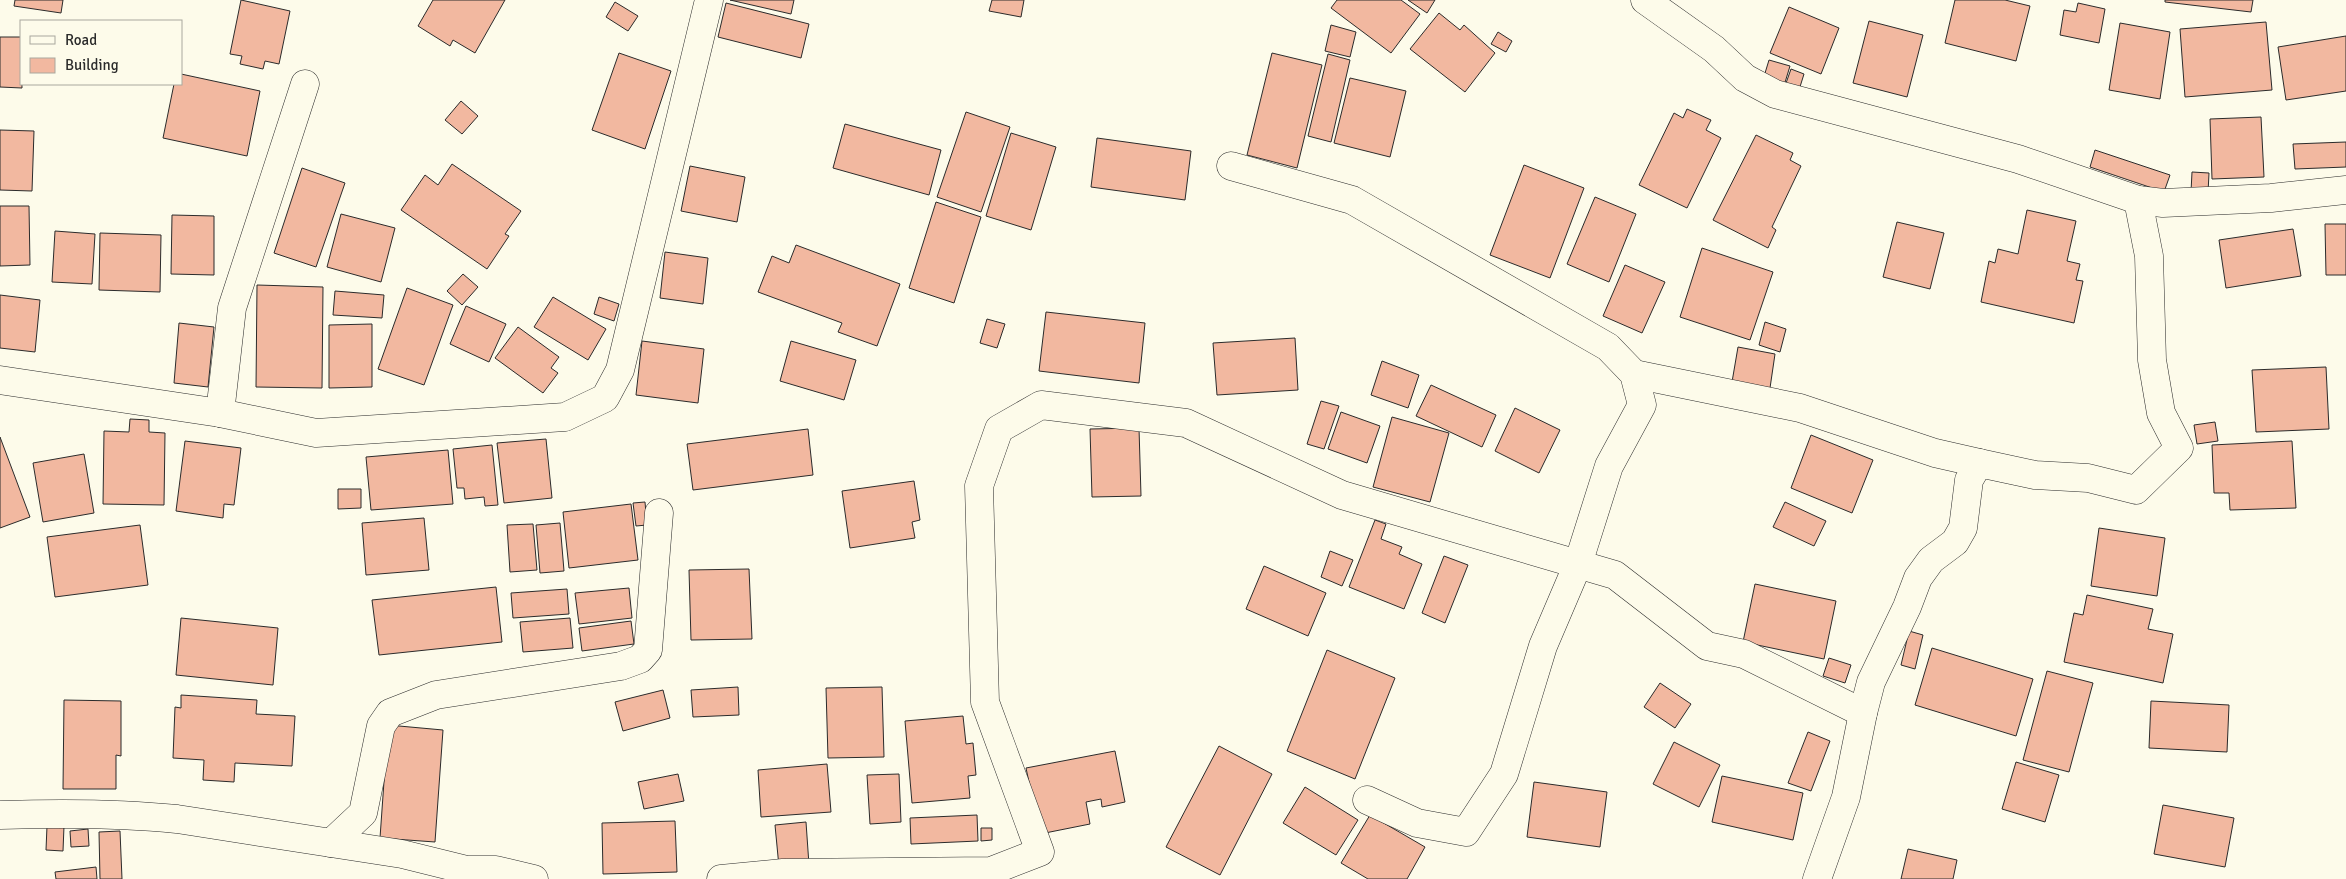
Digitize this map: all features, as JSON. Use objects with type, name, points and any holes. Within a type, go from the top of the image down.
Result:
[{"type":"street","points":[[0,380],[220,413],[316,433],[565,417],[605,398],[620,370],[709,0]]},
{"type":"street","points":[[1646,0],[1714,49],[1745,78],[1774,94],[2018,159],[2138,200],[2163,203],[2271,198],[2346,190]]},
{"type":"street","points":[[220,413],[232,308],[305,84]]},
{"type":"street","points":[[1231,166],[1352,200],[1608,347],[1634,374],[1642,405],[1608,466],[1578,564],[1543,646],[1504,774],[1466,832],[1417,823],[1367,800]]},
{"type":"street","points":[[1634,374],[1800,408],[1935,453],[2035,475],[2088,478],[2136,490],[2180,448],[2161,413],[2152,360],[2150,256],[2138,200]]},
{"type":"street","points":[[721,879],[783,873],[991,871],[1040,852],[985,702],[979,486],[999,430],[1041,405],[1186,423],[1342,495],[1615,575],[1706,646],[1744,654],[1863,712]]},
{"type":"street","points":[[1818,879],[1846,797],[1871,682],[1907,607],[1918,578],[1931,560],[1955,542],[1963,528],[1969,480],[1979,463]]},
{"type":"street","points":[[331,843],[363,813],[381,726],[390,713],[436,695],[621,666],[640,659],[648,650],[659,513]]},
{"type":"street","points":[[0,815],[44,813],[145,816],[402,854],[467,870],[496,870],[534,879]]},
{"type":"building","points":[[15,0],[63,0],[61,13],[14,6]]},
{"type":"building","points":[[241,0],[290,11],[279,64],[265,61],[263,69],[240,64],[242,56],[230,54]]},
{"type":"building","points":[[433,0],[505,0],[475,53],[453,40],[450,46],[418,26]]},
{"type":"building","points":[[730,0],[794,0],[791,14]]},
{"type":"building","points":[[992,0],[1024,0],[1021,17],[989,11]]},
{"type":"building","points":[[1337,0],[1401,0],[1420,14],[1391,53],[1331,8]]},
{"type":"building","points":[[1408,0],[1435,0],[1427,13]]},
{"type":"building","points":[[1955,0],[2005,0],[2030,6],[2016,61],[1945,43]]},
{"type":"building","points":[[2165,0],[2253,0],[2251,12],[2165,2]]},
{"type":"building","points":[[615,2],[638,16],[628,31],[606,17]]},
{"type":"building","points":[[726,3],[809,24],[801,58],[718,37]]},
{"type":"building","points":[[2078,3],[2105,9],[2099,43],[2060,35],[2064,10],[2076,12]]},
{"type":"building","points":[[1789,7],[1839,28],[1821,74],[1770,53]]},
{"type":"building","points":[[1439,13],[1460,30],[1464,25],[1495,53],[1465,92],[1410,49]]},
{"type":"building","points":[[1869,21],[1923,35],[1907,97],[1853,83]]},
{"type":"building","points":[[2266,22],[2272,90],[2185,97],[2180,29]]},
{"type":"building","points":[[2120,23],[2170,32],[2160,99],[2109,90]]},
{"type":"building","points":[[1331,25],[1356,32],[1350,57],[1325,51]]},
{"type":"building","points":[[1498,32],[1512,41],[1506,52],[1491,44]]},
{"type":"building","points":[[2346,36],[2346,91],[2286,100],[2278,47]]},
{"type":"building","points":[[0,37],[20,37],[20,85],[22,85],[22,88],[0,87]]},
{"type":"building","points":[[619,53],[671,71],[645,149],[592,130]]},
{"type":"building","points":[[1272,53],[1322,65],[1297,168],[1247,155]]},
{"type":"building","points":[[1328,54],[1350,60],[1331,142],[1308,136]]},
{"type":"building","points":[[1769,60],[1790,66],[1783,89],[1762,83]]},
{"type":"building","points":[[1791,69],[1804,74],[1799,90],[1785,86]]},
{"type":"building","points":[[182,74],[260,91],[247,156],[163,138],[174,85],[182,85]]},
{"type":"building","points":[[1350,78],[1406,91],[1390,157],[1334,143]]},
{"type":"building","points":[[461,101],[478,116],[462,134],[445,120]]},
{"type":"building","points":[[1687,109],[1711,120],[1706,130],[1721,138],[1687,208],[1639,185],[1674,113],[1683,118]]},
{"type":"building","points":[[966,112],[1010,127],[981,212],[937,197]]},
{"type":"building","points":[[2261,117],[2264,177],[2212,179],[2210,119]]},
{"type":"building","points":[[845,124],[941,150],[929,195],[833,168]]},
{"type":"building","points":[[0,130],[34,131],[32,191],[0,190]]},
{"type":"building","points":[[1011,133],[1056,147],[1031,230],[986,216]]},
{"type":"building","points":[[1756,135],[1793,153],[1790,160],[1801,166],[1772,227],[1776,230],[1768,248],[1713,220]]},
{"type":"building","points":[[1097,138],[1191,151],[1185,200],[1091,187]]},
{"type":"building","points":[[2346,142],[2346,167],[2295,169],[2293,144]]},
{"type":"building","points":[[2095,150],[2170,175],[2164,192],[2090,167]]},
{"type":"building","points":[[452,164],[521,211],[505,234],[509,236],[487,269],[401,210],[425,175],[438,185]]},
{"type":"building","points":[[1524,165],[1584,188],[1550,278],[1490,255]]},
{"type":"building","points":[[690,166],[745,177],[737,222],[681,211]]},
{"type":"building","points":[[302,168],[345,183],[316,267],[274,253]]},
{"type":"building","points":[[2192,172],[2209,173],[2208,193],[2191,192]]},
{"type":"building","points":[[1595,197],[1636,214],[1609,282],[1567,264]]},
{"type":"building","points":[[936,202],[981,217],[954,303],[909,288]]},
{"type":"building","points":[[0,206],[29,206],[30,265],[0,266]]},
{"type":"building","points":[[2027,210],[2076,221],[2067,261],[2080,264],[2076,280],[2083,281],[2074,323],[1981,302],[1989,261],[1995,263],[1998,249],[2018,254]]},
{"type":"building","points":[[341,214],[395,228],[381,282],[327,267]]},
{"type":"building","points":[[172,215],[214,216],[214,275],[171,274]]},
{"type":"building","points":[[1897,222],[1944,233],[1930,289],[1883,277]]},
{"type":"building","points":[[2325,224],[2346,224],[2346,275],[2326,275]]},
{"type":"building","points":[[2293,229],[2301,276],[2226,288],[2219,240]]},
{"type":"building","points":[[55,231],[95,234],[92,284],[52,282]]},
{"type":"building","points":[[100,233],[161,235],[160,292],[99,290]]},
{"type":"building","points":[[796,245],[900,284],[877,346],[838,332],[842,323],[758,292],[772,256],[789,263]]},
{"type":"building","points":[[1702,248],[1773,272],[1750,340],[1680,317]]},
{"type":"building","points":[[665,252],[708,258],[703,304],[660,298]]},
{"type":"building","points":[[1625,265],[1665,282],[1642,333],[1603,316]]},
{"type":"building","points":[[463,274],[478,287],[462,305],[447,291]]},
{"type":"building","points":[[257,285],[323,287],[322,388],[256,387]]},
{"type":"building","points":[[407,288],[453,305],[424,385],[378,369]]},
{"type":"building","points":[[335,291],[384,295],[382,318],[333,315]]},
{"type":"building","points":[[0,295],[40,300],[35,352],[0,348]]},
{"type":"building","points":[[553,297],[606,329],[588,360],[534,327]]},
{"type":"building","points":[[599,297],[619,304],[614,321],[594,314]]},
{"type":"building","points":[[466,306],[506,324],[489,362],[450,344]]},
{"type":"building","points":[[1046,312],[1145,323],[1139,383],[1039,371]]},
{"type":"building","points":[[987,319],[1005,324],[997,348],[980,343]]},
{"type":"building","points":[[1765,322],[1786,329],[1780,352],[1759,345]]},
{"type":"building","points":[[179,323],[214,327],[208,387],[174,383]]},
{"type":"building","points":[[372,324],[372,387],[329,388],[329,325]]},
{"type":"building","points":[[518,327],[559,357],[551,368],[558,373],[543,393],[495,358]]},
{"type":"building","points":[[1295,338],[1298,390],[1217,395],[1213,343]]},
{"type":"building","points":[[642,341],[704,349],[698,403],[636,395]]},
{"type":"building","points":[[791,341],[856,360],[844,400],[780,381]]},
{"type":"building","points":[[1738,347],[1775,354],[1770,388],[1732,382]]},
{"type":"building","points":[[1382,361],[1419,375],[1408,408],[1371,395]]},
{"type":"building","points":[[2326,367],[2329,429],[2256,432],[2252,370]]},
{"type":"building","points":[[1431,385],[1496,415],[1482,447],[1416,416]]},
{"type":"building","points":[[1321,401],[1339,406],[1324,449],[1307,444]]},
{"type":"building","points":[[1515,408],[1560,430],[1539,473],[1495,451]]},
{"type":"building","points":[[1341,412],[1380,426],[1367,463],[1328,449]]},
{"type":"building","points":[[1392,417],[1449,433],[1430,502],[1373,487]]},
{"type":"building","points":[[130,419],[149,420],[149,432],[165,433],[164,505],[103,504],[104,431],[129,432]]},
{"type":"building","points":[[2215,422],[2218,441],[2197,444],[2194,425]]},
{"type":"building","points":[[1139,428],[1141,496],[1092,497],[1090,429]]},
{"type":"building","points":[[808,429],[813,475],[693,490],[687,444]]},
{"type":"building","points":[[1811,435],[1873,460],[1852,513],[1791,488]]},
{"type":"building","points":[[0,437],[30,517],[0,528]]},
{"type":"building","points":[[546,439],[552,498],[504,503],[497,443]]},
{"type":"building","points":[[185,441],[241,448],[234,505],[224,504],[223,518],[176,511]]},
{"type":"building","points":[[2292,441],[2296,508],[2230,510],[2229,493],[2214,493],[2212,445]]},
{"type":"building","points":[[492,445],[498,505],[485,506],[484,497],[465,499],[464,488],[457,488],[453,449]]},
{"type":"building","points":[[448,450],[453,504],[371,510],[366,457]]},
{"type":"building","points":[[84,454],[94,513],[43,522],[33,463]]},
{"type":"building","points":[[914,481],[920,520],[912,522],[915,538],[850,548],[842,491]]},
{"type":"building","points":[[338,489],[361,489],[361,508],[338,509]]},
{"type":"building","points":[[645,502],[647,525],[636,526],[633,503]]},
{"type":"building","points":[[1785,502],[1826,521],[1814,546],[1773,527]]},
{"type":"building","points":[[631,504],[638,560],[569,568],[563,512]]},
{"type":"building","points":[[424,518],[429,570],[366,575],[362,523]]},
{"type":"building","points":[[1375,520],[1386,524],[1381,539],[1402,547],[1399,554],[1422,564],[1404,609],[1349,587]]},
{"type":"building","points":[[560,523],[564,571],[540,573],[536,525]]},
{"type":"building","points":[[533,524],[537,570],[510,572],[507,525]]},
{"type":"building","points":[[140,525],[148,585],[55,597],[47,537]]},
{"type":"building","points":[[2099,528],[2165,538],[2157,596],[2091,586]]},
{"type":"building","points":[[1330,551],[1353,560],[1342,586],[1321,577]]},
{"type":"building","points":[[1444,556],[1468,565],[1445,623],[1422,613]]},
{"type":"building","points":[[1264,566],[1326,593],[1308,636],[1246,609]]},
{"type":"building","points":[[749,569],[752,639],[691,640],[689,570]]},
{"type":"building","points":[[1755,584],[1836,601],[1824,659],[1743,642]]},
{"type":"building","points":[[496,587],[502,642],[379,655],[372,600]]},
{"type":"building","points":[[629,588],[632,618],[579,624],[575,593]]},
{"type":"building","points":[[567,589],[569,614],[513,618],[511,593]]},
{"type":"building","points":[[2087,595],[2153,609],[2148,629],[2173,634],[2163,683],[2064,662],[2074,613],[2083,615]]},
{"type":"building","points":[[181,618],[278,628],[273,685],[176,675]]},
{"type":"building","points":[[570,618],[573,648],[523,652],[520,622]]},
{"type":"building","points":[[631,621],[634,644],[582,651],[579,628]]},
{"type":"building","points":[[1909,631],[1923,635],[1915,669],[1901,665]]},
{"type":"building","points":[[1932,648],[2033,679],[2016,736],[1915,705]]},
{"type":"building","points":[[1327,650],[1395,678],[1355,779],[1287,751]]},
{"type":"building","points":[[1829,658],[1851,665],[1845,683],[1823,676]]},
{"type":"building","points":[[2047,671],[2093,683],[2069,772],[2023,760]]},
{"type":"building","points":[[1660,683],[1691,704],[1675,728],[1644,707]]},
{"type":"building","points":[[738,687],[739,715],[693,717],[691,690]]},
{"type":"building","points":[[882,687],[884,757],[828,758],[826,688]]},
{"type":"building","points":[[663,690],[670,718],[623,731],[615,702]]},
{"type":"building","points":[[181,695],[257,700],[256,714],[295,716],[292,766],[235,763],[234,782],[203,780],[204,760],[173,758],[175,707],[181,708]]},
{"type":"building","points":[[64,700],[121,701],[121,756],[116,755],[116,789],[63,789]]},
{"type":"building","points":[[2151,701],[2229,705],[2227,752],[2149,748]]},
{"type":"building","points":[[963,716],[966,744],[973,743],[976,775],[968,776],[970,798],[912,803],[905,721]]},
{"type":"building","points":[[388,725],[443,730],[435,842],[380,838]]},
{"type":"building","points":[[1808,732],[1830,741],[1811,791],[1788,783]]},
{"type":"building","points":[[1674,742],[1720,765],[1699,807],[1653,784]]},
{"type":"building","points":[[1219,746],[1272,774],[1220,875],[1166,847]]},
{"type":"building","points":[[1115,751],[1125,802],[1102,807],[1101,799],[1086,802],[1090,824],[1040,834],[1026,768]]},
{"type":"building","points":[[2016,762],[2059,775],[2045,822],[2002,809]]},
{"type":"building","points":[[827,764],[831,812],[761,817],[758,770]]},
{"type":"building","points":[[678,774],[684,801],[644,809],[638,782]]},
{"type":"building","points":[[899,774],[901,822],[870,824],[867,775]]},
{"type":"building","points":[[1722,776],[1803,793],[1793,840],[1712,822]]},
{"type":"building","points":[[1534,782],[1607,792],[1600,847],[1527,837]]},
{"type":"building","points":[[1305,787],[1358,820],[1336,855],[1283,823]]},
{"type":"building","points":[[2163,805],[2234,818],[2225,867],[2154,854]]},
{"type":"building","points":[[977,815],[978,841],[911,844],[910,818]]},
{"type":"building","points":[[1370,815],[1425,847],[1407,879],[1368,879],[1341,863]]},
{"type":"building","points":[[675,821],[677,872],[603,874],[602,823]]},
{"type":"building","points":[[806,822],[809,865],[779,867],[775,825]]},
{"type":"building","points":[[47,826],[64,826],[63,851],[46,850]]},
{"type":"building","points":[[981,828],[992,828],[992,840],[981,841]]},
{"type":"building","points":[[88,829],[89,846],[71,847],[70,831]]},
{"type":"building","points":[[120,831],[122,879],[100,879],[99,832]]},
{"type":"building","points":[[1908,849],[1957,860],[1953,879],[1901,879]]},
{"type":"building","points":[[96,867],[97,879],[56,879],[55,872]]}]
